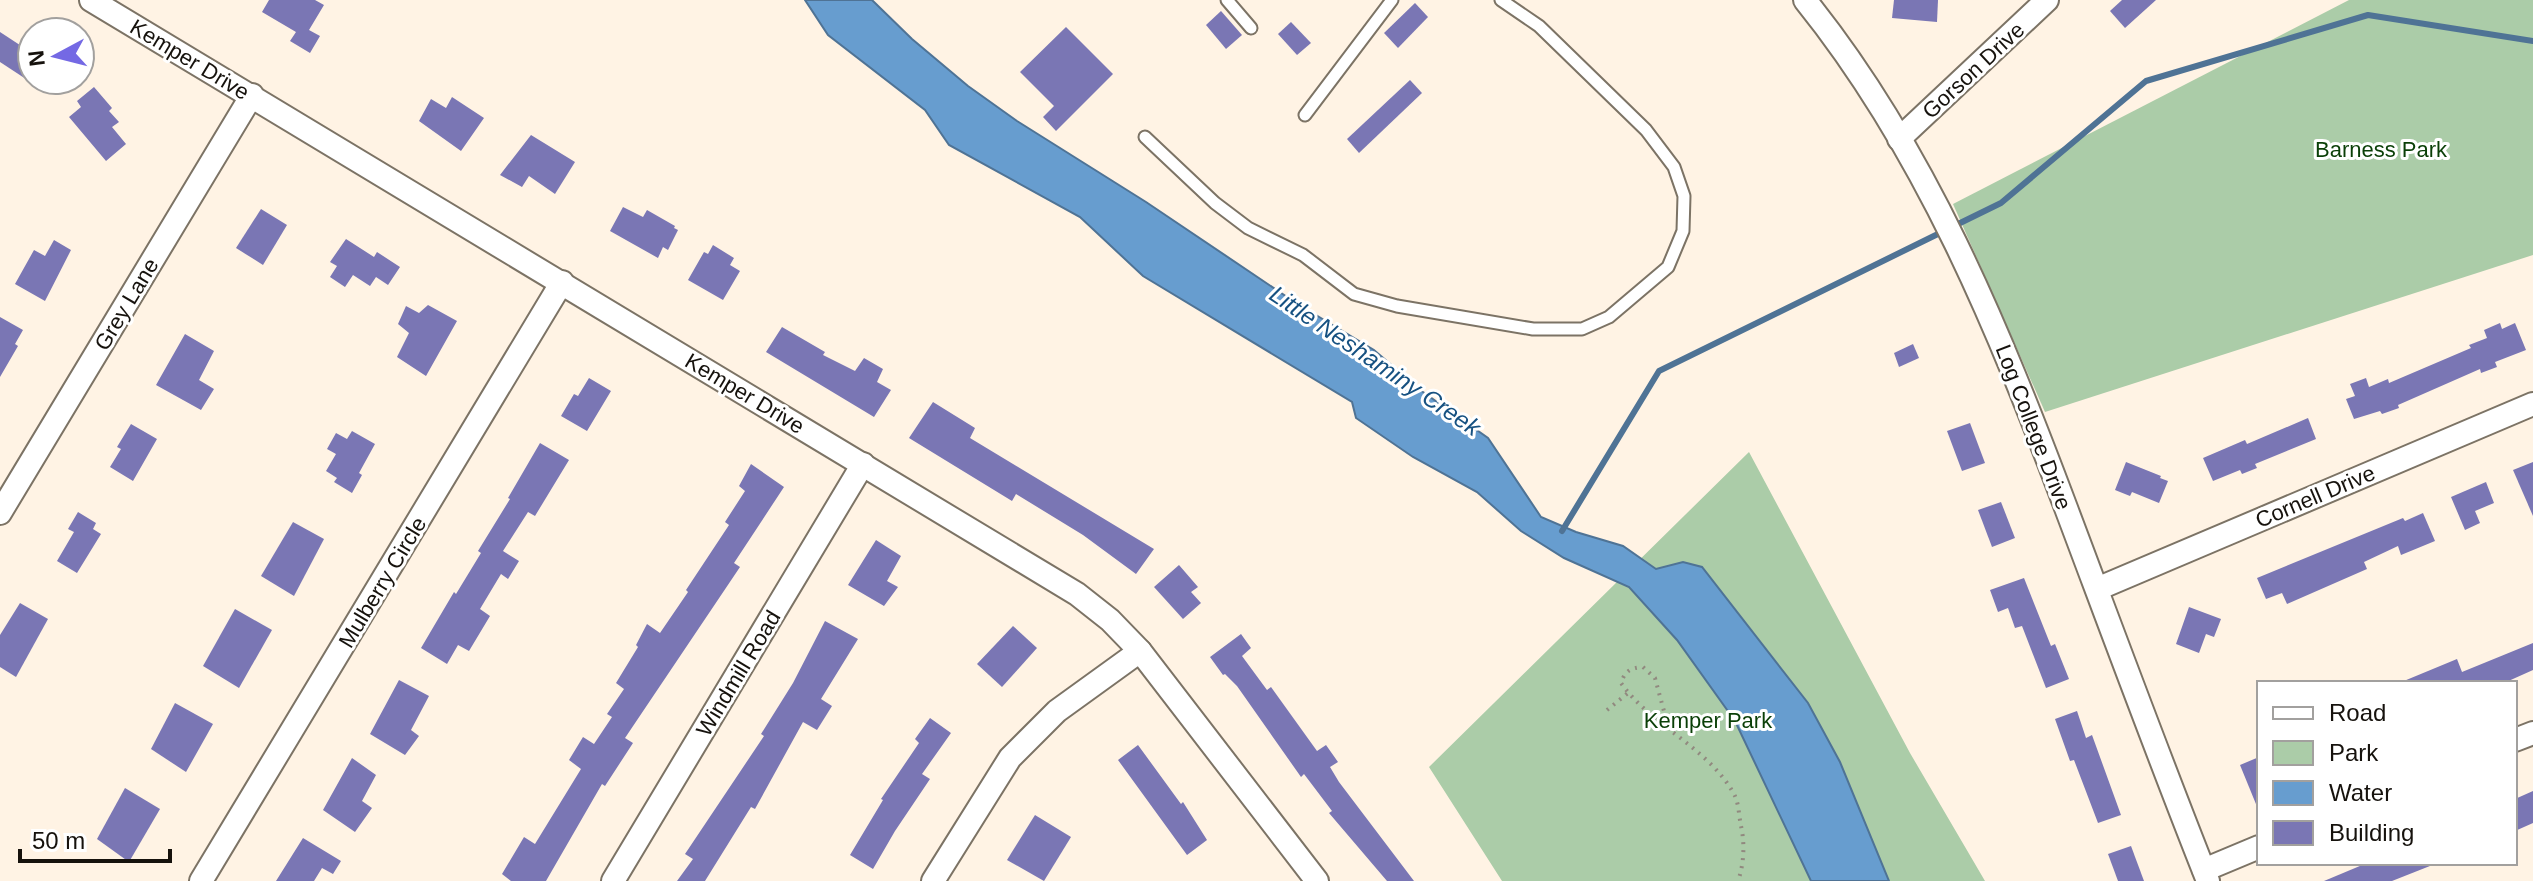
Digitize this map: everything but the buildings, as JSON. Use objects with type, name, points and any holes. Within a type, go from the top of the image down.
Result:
[{"type":"street","name":"Kemper Drive","points":[[91,0],[1077,594],[1110,620],[1140,651],[1317,881]]},
{"type":"street","name":"Log College Drive","points":[[1805,0],[1848,59],[1899,139],[1943,216],[2001,340],[2206,876]]},
{"type":"street","name":"Gorson Drive","points":[[1899,139],[2047,0]]},
{"type":"street","name":"Grey Lane","points":[[0,513],[252,95]]},
{"type":"street","name":"Mulberry Circle","points":[[201,881],[562,282]]},
{"type":"street","name":"Cornell Drive","points":[[2097,589],[2533,404]]},
{"type":"street","name":"Windmill Road","points":[[613,881],[863,464]]},
{"type":"street","points":[[933,881],[1010,758],[1057,711],[1140,651]]},
{"type":"street","points":[[2206,876],[2257,848]]},
{"type":"lane","points":[[1227,0],[1251,28]]},
{"type":"lane","points":[[1305,115],[1392,0]]},
{"type":"lane","points":[[1145,137],[1237,220],[1303,255],[1354,294],[1397,306],[1533,329],[1582,329],[1609,317],[1668,267],[1683,231],[1684,196],[1674,167],[1646,130],[1539,26],[1501,0]]},
{"type":"path","points":[[1668,726],[1655,678],[1643,667],[1632,668],[1621,683],[1628,693],[1717,772],[1736,797],[1743,836],[1742,871],[1738,881]]},
{"type":"path","points":[[1607,710],[1628,693]]},
{"type":"green space","name":"Barness Park","points":[[2349,0],[2533,0],[2533,255],[2045,412],[1953,204]]},
{"type":"green space","name":"Kemper Park","points":[[1749,452],[1910,753],[1985,881],[1502,881],[1429,767]]},
{"type":"water","name":"Little Neshaminy Creek","points":[[805,0],[872,0],[968,86],[1017,121],[1146,202],[1296,303],[1374,350],[1423,392],[1488,438],[1541,517],[1576,532],[1623,546],[1656,569],[1683,562],[1702,567],[1808,703],[1840,762],[1889,881],[1811,881],[1735,721],[1677,640],[1629,587],[1564,558],[1521,531],[1477,492],[1413,457],[1356,418],[1352,402],[1143,276],[1080,217],[949,145],[925,110],[828,35]]},
{"type":"waterway","points":[[1954,226],[2001,203],[2146,81],[2368,15],[2533,41]]},
{"type":"waterway","points":[[1562,531],[1659,371],[1944,231]]}]
